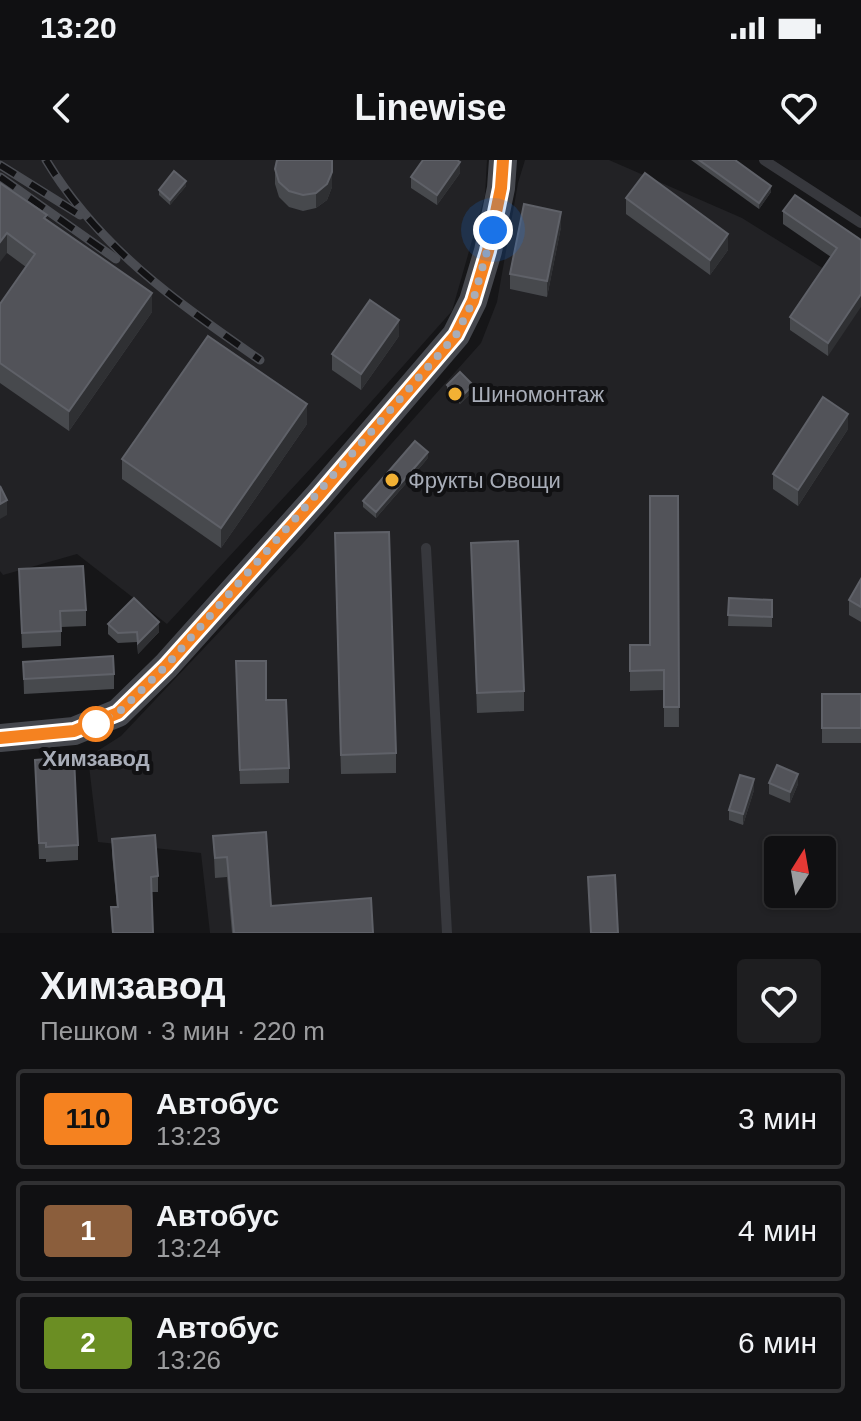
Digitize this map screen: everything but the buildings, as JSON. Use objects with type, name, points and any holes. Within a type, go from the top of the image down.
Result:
[{"type":"main road","points":[[0,738],[74,731],[118,713],[166,666],[319,495],[456,335],[473,301],[488,251],[501,188],[503,160]]},
{"type":"lane","points":[[764,160],[861,223]]},
{"type":"lane","points":[[426,548],[447,933]]},
{"type":"shaded area","points":[[0,160],[487,160],[485,195],[452,311],[167,624],[77,554],[3,575],[0,571]]},
{"type":"shaded area","points":[[525,160],[609,160],[742,218],[861,292],[861,933],[210,933],[201,853],[98,842],[88,757],[121,736],[304,542],[481,343],[497,302],[518,183]]},
{"type":"railway","points":[[46,160],[67,191],[115,247],[199,317],[260,360]]},
{"type":"railway","points":[[0,165],[80,215]]},
{"type":"railway","points":[[0,177],[116,259]]},
{"type":"bus line","name":"110","points":[[0,738],[74,731],[118,713],[166,666],[319,495],[456,335],[473,301],[488,251],[501,188],[503,160]]},
{"type":"place","name":"Шиномонтаж","points":[[455,394]]},
{"type":"place","name":"Фрукты Овощи","points":[[392,480]]},
{"type":"place","name":"Химзавод","points":[[96,724]]},
{"type":"route","points":[[96,724],[118,713],[166,666],[456,335],[473,301],[493,230]]}]
